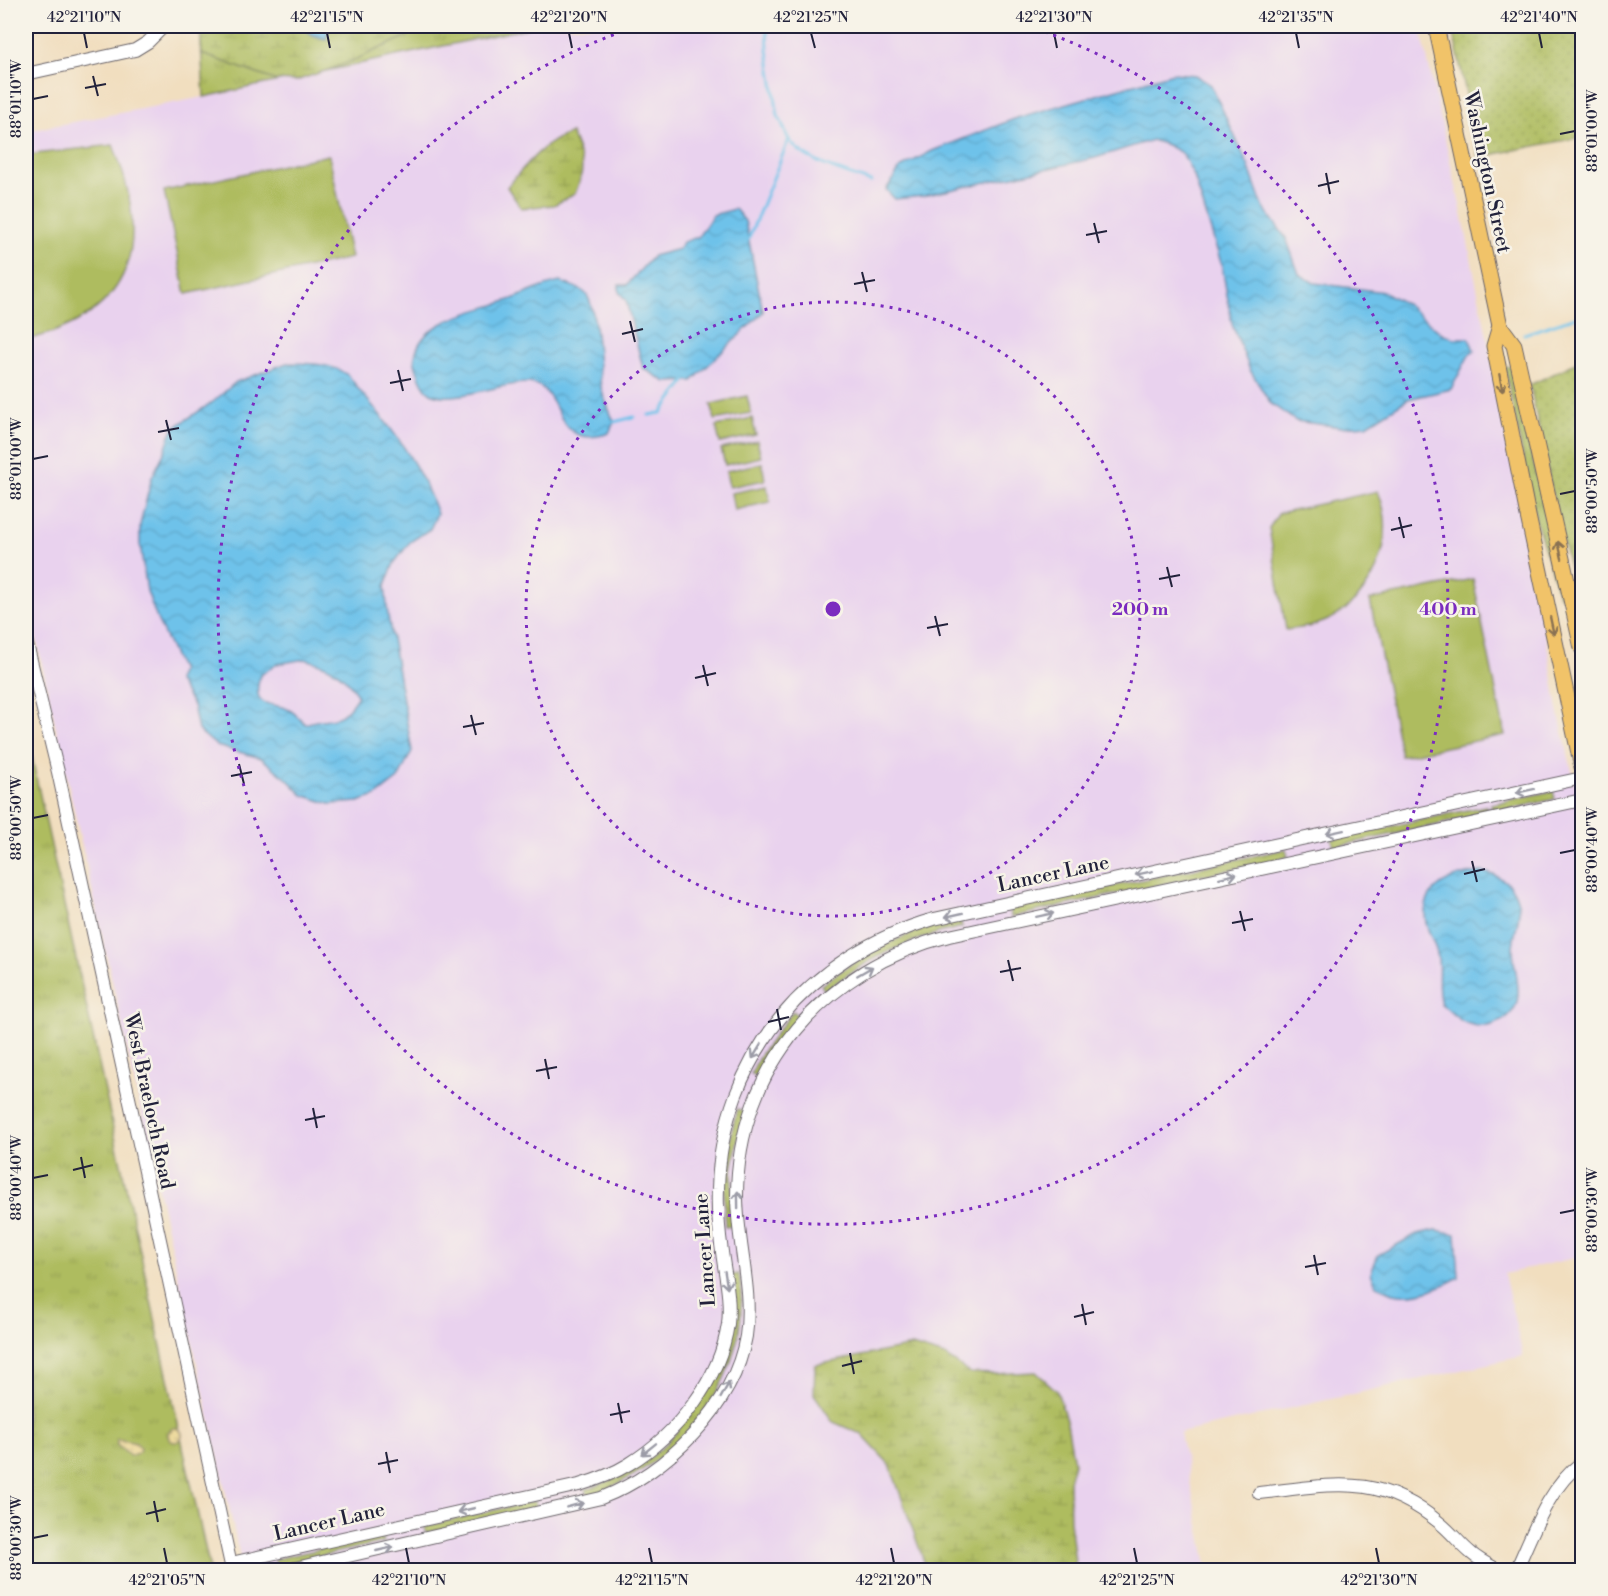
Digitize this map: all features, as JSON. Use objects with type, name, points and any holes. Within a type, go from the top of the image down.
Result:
[{"type":"main road","name":"Washington Street","points":[[1436,26],[1500,327],[1514,345],[1582,648]]},
{"type":"main road","name":"Washington Street","points":[[1500,327],[1494,345],[1582,767]]},
{"type":"street","points":[[26,74],[135,50],[148,42],[164,26]]},
{"type":"street","name":"West Braeloch Road","points":[[26,640],[65,806],[232,1567]]},
{"type":"street","name":"Lancer Lane","points":[[232,1567],[579,1485],[628,1465],[658,1442],[700,1394],[724,1342],[729,1302],[719,1227],[718,1188],[723,1139],[736,1092],[753,1056],[790,1005],[823,975],[857,952],[900,930],[934,919],[1582,778]]},
{"type":"street","name":"Lancer Lane","points":[[287,1570],[601,1498],[647,1475],[683,1446],[720,1398],[735,1371],[746,1337],[749,1304],[739,1226],[738,1175],[744,1138],[756,1097],[774,1060],[797,1028],[818,1005],[861,973],[913,947],[949,936],[1582,800]]},
{"type":"street","points":[[1516,1570],[1551,1498],[1582,1462]]},
{"type":"street","points":[[1259,1493],[1323,1484],[1344,1484],[1390,1493],[1425,1512],[1472,1554],[1498,1570]]},
{"type":"shaded area","points":[[537,26],[1420,26],[1464,223],[1537,584],[1558,710],[1582,815],[1582,1192],[1567,1195],[1579,1257],[1504,1274],[1523,1356],[1180,1433],[1208,1570],[243,1570],[26,593],[26,131],[204,97]]},
{"type":"green space","points":[[200,26],[537,26],[204,97]]},
{"type":"green space","points":[[200,26],[423,26],[403,38],[350,62],[296,81],[274,80],[202,54]]},
{"type":"green space","points":[[1452,26],[1582,26],[1582,137],[1479,157]]},
{"type":"green space","points":[[571,133],[582,163],[581,176],[575,194],[554,205],[521,208],[507,187],[543,149]]},
{"type":"green space","points":[[113,145],[125,180],[131,213],[132,242],[125,269],[112,292],[91,312],[63,328],[26,340],[26,155]]},
{"type":"green space","points":[[329,155],[351,258],[186,294],[164,191]]},
{"type":"green space","points":[[1582,360],[1582,616],[1559,526],[1530,385]]},
{"type":"green space","points":[[1511,366],[1564,594],[1559,596],[1536,520],[1505,367]]},
{"type":"green space","points":[[747,396],[751,413],[715,420],[711,404]]},
{"type":"green space","points":[[752,418],[756,435],[720,443],[716,426]]},
{"type":"green space","points":[[757,441],[761,457],[725,465],[721,449]]},
{"type":"green space","points":[[762,463],[765,480],[729,487],[726,471]]},
{"type":"green space","points":[[767,486],[770,502],[734,510],[731,493]]},
{"type":"green space","points":[[1378,491],[1385,515],[1385,535],[1377,567],[1369,582],[1347,608],[1333,617],[1314,625],[1286,630],[1269,528],[1279,513]]},
{"type":"green space","points":[[1473,579],[1505,735],[1401,756],[1370,600]]},
{"type":"green space","points":[[31,754],[210,1570],[26,1570],[26,756]]},
{"type":"green space","points":[[1553,791],[1555,799],[1493,813],[1491,804]]},
{"type":"green space","points":[[1486,806],[1487,814],[1334,847],[1332,839]]},
{"type":"green space","points":[[1286,849],[1288,857],[1011,917],[1010,908]]},
{"type":"green space","points":[[960,919],[962,927],[907,943],[873,959],[825,991],[821,985],[887,944],[921,930]]},
{"type":"green space","points":[[793,1011],[799,1017],[776,1045],[757,1077],[751,1074],[760,1055]]},
{"type":"green space","points":[[737,1109],[744,1111],[732,1169],[732,1226],[725,1227],[726,1167]]},
{"type":"green space","points":[[739,1274],[741,1311],[736,1347],[723,1380],[704,1411],[681,1439],[653,1463],[622,1482],[588,1496],[586,1489],[609,1481],[654,1455],[678,1430],[715,1378],[724,1362],[732,1338],[735,1313],[732,1275]]},
{"type":"green space","points":[[912,1346],[945,1356],[970,1373],[1036,1372],[1057,1391],[1067,1423],[1074,1463],[1069,1481],[1070,1521],[1076,1570],[927,1570],[890,1465],[861,1434],[833,1422],[814,1394],[815,1365]]},
{"type":"green space","points":[[535,1501],[536,1508],[426,1533],[425,1526]]},
{"type":"green space","points":[[382,1535],[384,1542],[276,1566],[275,1559]]},
{"type":"sand","points":[[175,1428],[180,1430],[182,1435],[180,1440],[175,1442],[170,1440],[168,1435],[170,1430]]},
{"type":"sand","points":[[117,1439],[136,1443],[140,1447],[139,1452],[130,1456],[117,1445]]},
{"type":"water","points":[[300,26],[329,26],[326,39],[313,35]]},
{"type":"water","points":[[1173,73],[1195,75],[1211,85],[1248,165],[1263,207],[1286,238],[1299,274],[1314,283],[1384,292],[1406,304],[1441,333],[1454,338],[1469,338],[1474,350],[1451,389],[1408,399],[1367,425],[1341,427],[1296,421],[1270,403],[1250,370],[1232,324],[1222,266],[1194,176],[1182,153],[1167,145],[1152,140],[1095,158],[923,196],[895,199],[886,190],[900,168],[932,151],[1017,118]]},
{"type":"water","points":[[735,209],[745,221],[763,312],[692,381],[666,382],[643,368],[626,300],[619,292],[619,285],[627,285],[653,256],[679,249],[683,242],[698,237],[713,215]]},
{"type":"water","points":[[560,282],[581,290],[590,301],[595,324],[601,387],[614,422],[609,433],[590,437],[576,434],[567,426],[547,393],[539,386],[526,383],[516,384],[451,396],[440,396],[431,393],[426,388],[417,370],[415,359],[419,344],[427,334],[451,319]]},
{"type":"water","points":[[287,363],[332,367],[346,374],[384,420],[415,465],[437,514],[430,529],[410,542],[394,563],[385,586],[388,616],[412,751],[398,779],[376,796],[358,802],[330,804],[303,795],[261,758],[217,746],[198,730],[193,705],[177,680],[181,671],[147,591],[140,544],[140,525],[152,477],[175,427],[213,402],[236,382]],"holes":[[[305,659],[342,676],[358,696],[345,713],[334,718],[305,724],[291,711],[261,700],[258,695],[260,675],[277,664]]]},
{"type":"water","points":[[1483,872],[1494,875],[1508,884],[1515,893],[1519,905],[1513,943],[1518,989],[1516,1004],[1507,1017],[1500,1022],[1484,1026],[1462,1021],[1441,1004],[1438,958],[1426,923],[1425,910],[1428,900],[1441,884],[1461,876]]},
{"type":"water","points":[[1436,1230],[1456,1234],[1459,1277],[1436,1288],[1411,1294],[1394,1293],[1376,1285],[1371,1273],[1378,1255],[1417,1234]]},
{"type":"waterway","points":[[767,26],[768,50],[778,116],[788,138],[804,154],[814,160],[871,182]]},
{"type":"waterway","points":[[748,240],[789,139]]},
{"type":"waterway","points":[[1524,334],[1582,315]]},
{"type":"waterway","points":[[649,415],[661,413],[687,379]]},
{"type":"waterway","points":[[614,422],[634,417]]}]
